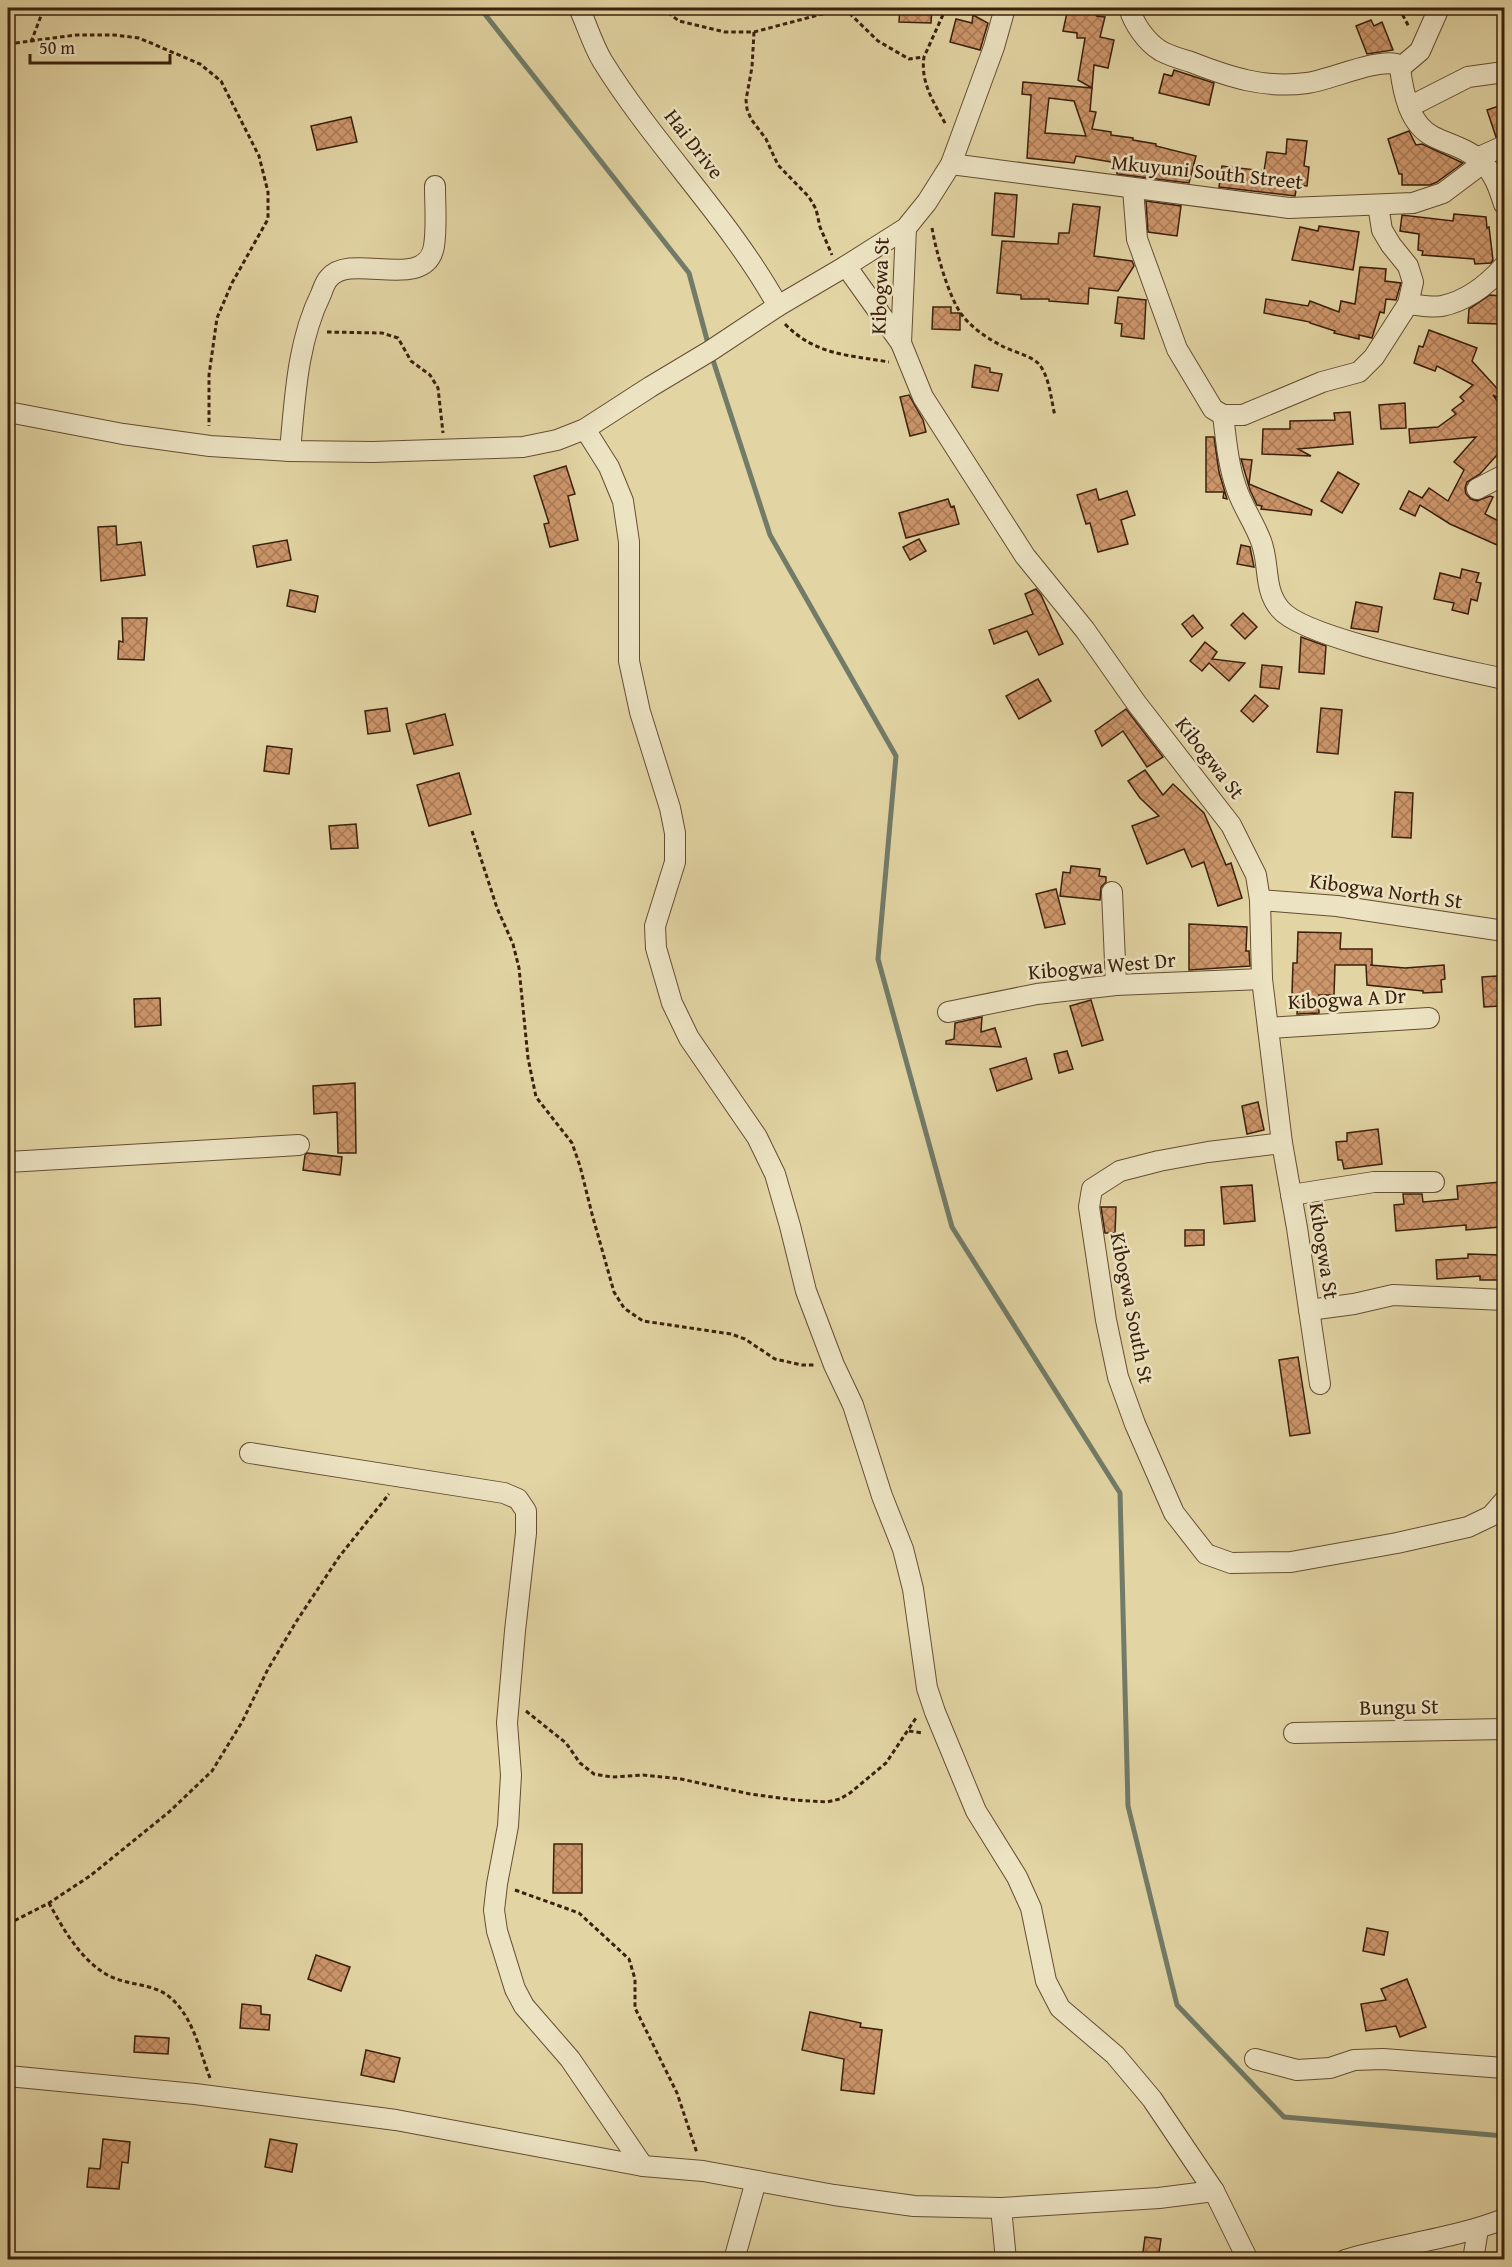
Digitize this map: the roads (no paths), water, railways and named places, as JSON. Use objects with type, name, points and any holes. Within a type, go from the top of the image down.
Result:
[{"type":"street","name":"Hai Drive","points":[[579,8],[602,61],[759,272],[774,308]]},
{"type":"street","points":[[8,412],[123,434],[210,446],[290,451],[373,452],[523,447],[556,440],[585,429],[774,308],[906,228],[927,202],[954,156],[994,47],[1005,8]]},
{"type":"street","points":[[1129,8],[1132,19],[1141,32],[1160,50],[1244,81],[1270,85],[1308,83],[1390,62],[1400,68]]},
{"type":"street","points":[[1400,68],[1420,51],[1439,8]]},
{"type":"street","points":[[1400,68],[1402,86],[1409,107],[1419,124],[1431,136],[1466,149],[1480,160],[1497,180],[1504,204]]},
{"type":"street","points":[[1409,107],[1468,77],[1504,72]]},
{"type":"street","name":"Mkuyuni South Street","points":[[954,156],[1132,189],[1289,208],[1413,203],[1443,193],[1480,160],[1504,146]]},
{"type":"street","points":[[290,451],[302,347],[315,307],[329,277],[340,270],[359,268],[404,270],[426,261],[434,248],[435,186]]},
{"type":"street","points":[[1132,189],[1137,239],[1177,349],[1213,409],[1223,415],[1243,415],[1322,382],[1359,372],[1374,357],[1408,304],[1413,282],[1408,266],[1391,246],[1382,230],[1378,205]]},
{"type":"street","name":"Kibogwa St","points":[[906,228],[901,343],[923,397],[1024,556],[1085,630],[1137,704],[1231,825],[1256,875],[1260,900],[1262,979],[1282,1143],[1320,1384]]},
{"type":"street","points":[[1408,304],[1441,306],[1459,300],[1488,284],[1504,266]]},
{"type":"street","points":[[842,268],[901,343]]},
{"type":"street","points":[[1223,415],[1235,486],[1260,540],[1266,557],[1269,592],[1281,611],[1296,623],[1347,640],[1504,680]]},
{"type":"street","points":[[585,429],[609,467],[623,501],[629,542],[629,661],[640,712],[670,808],[675,833],[675,862],[655,926],[656,948],[672,1003],[689,1038],[757,1137],[775,1174],[806,1291],[834,1365],[853,1405],[882,1496],[903,1550],[913,1589],[927,1688],[935,1712],[976,1811],[1017,1877],[1031,1908],[1046,1981],[1059,2008],[1115,2055],[1152,2099],[1214,2192],[1248,2259]]},
{"type":"street","points":[[1477,489],[1504,475]]},
{"type":"street","points":[[1112,892],[1116,985]]},
{"type":"street","name":"Kibogwa North St","points":[[1260,900],[1337,906],[1504,931]]},
{"type":"street","name":"Kibogwa West Dr","points":[[948,1012],[1037,993],[1116,985],[1262,979]]},
{"type":"street","name":"Kibogwa A Dr","points":[[1268,1028],[1429,1018]]},
{"type":"street","name":"Kibogwa South St","points":[[1282,1143],[1208,1152],[1159,1161],[1120,1171],[1092,1189],[1089,1207],[1106,1320],[1118,1377],[1135,1424],[1174,1513],[1206,1554],[1231,1563],[1290,1562],[1397,1543],[1468,1527],[1491,1516],[1504,1501]]},
{"type":"street","points":[[8,1162],[299,1145]]},
{"type":"street","points":[[1291,1195],[1374,1182],[1434,1182]]},
{"type":"street","points":[[1309,1310],[1354,1304],[1393,1295],[1504,1300]]},
{"type":"street","points":[[250,1453],[504,1493],[518,1499],[526,1511],[526,1533],[507,1723],[511,1775],[508,1826],[494,1910],[497,1931],[514,1989],[524,2006],[570,2059],[643,2166]]},
{"type":"street","name":"Bungu St","points":[[1294,1733],[1504,1729]]},
{"type":"street","points":[[1255,2059],[1297,2070],[1330,2068],[1354,2060],[1383,2058],[1504,2068]]},
{"type":"street","points":[[8,2076],[217,2097],[396,2120],[643,2166],[703,2171],[914,2206],[1001,2208],[1159,2198],[1214,2192]]},
{"type":"street","points":[[734,2259],[756,2181]]},
{"type":"street","points":[[1001,2208],[1006,2259]]},
{"type":"street","points":[[1345,2259],[1478,2229],[1504,2219]]},
{"type":"street","points":[[1473,2259],[1478,2229]]},
{"type":"waterway","points":[[480,8],[689,273],[710,351],[770,535],[896,756],[878,959],[952,1227],[1120,1493],[1128,1806],[1177,2005],[1284,2117],[1504,2136]]}]
